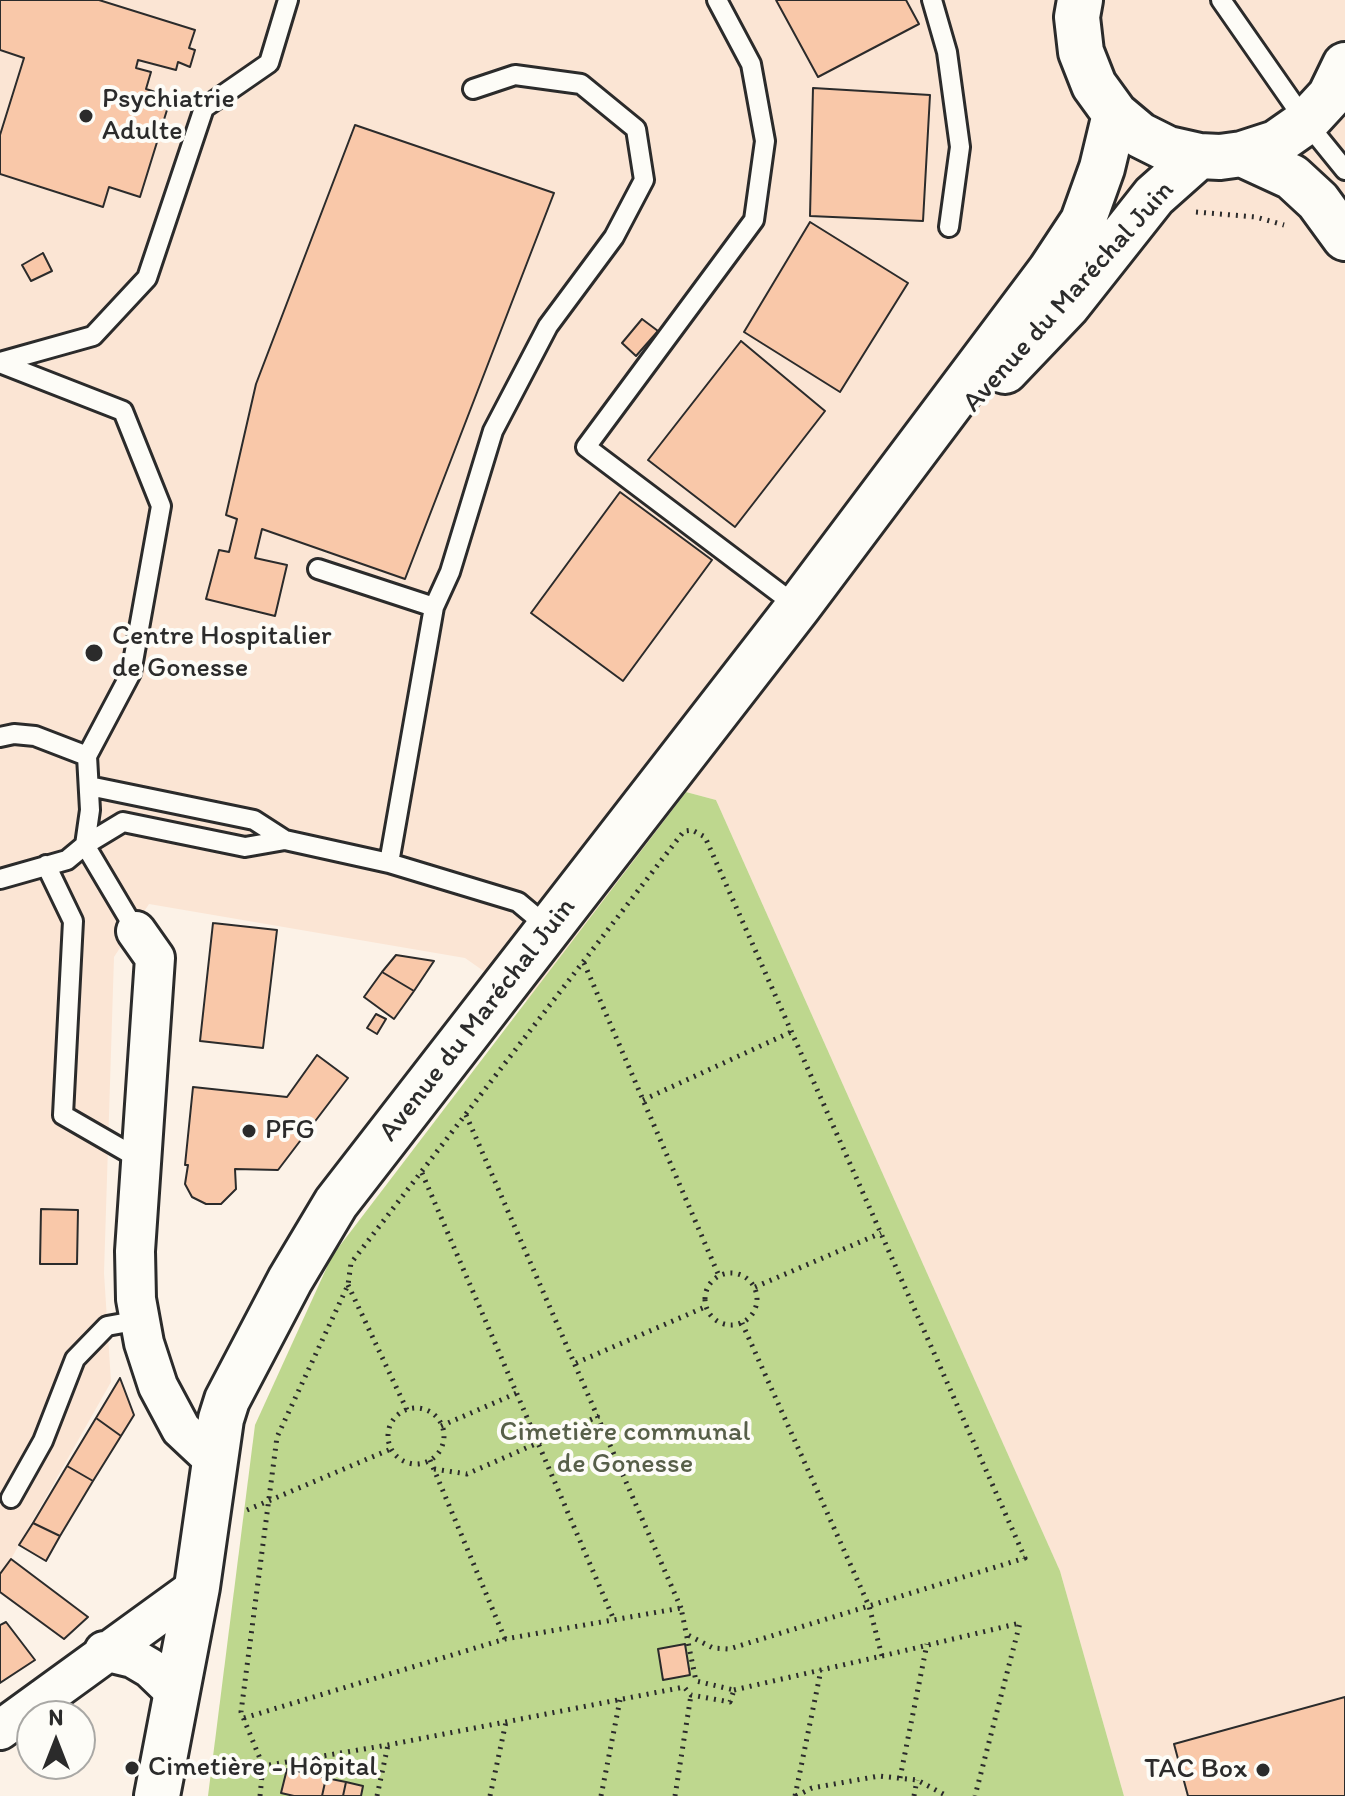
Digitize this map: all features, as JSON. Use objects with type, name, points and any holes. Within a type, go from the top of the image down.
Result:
[{"type":"street","points":[[1080,0],[1077,17],[1081,52],[1094,85],[1115,114],[1140,135],[1168,149],[1199,156],[1242,154],[1276,143],[1306,122],[1330,96],[1345,65]]},
{"type":"street","name":"Avenue du Maréchal Juin","points":[[157,1796],[197,1587],[214,1460],[227,1400],[290,1280],[336,1203],[798,607],[1041,283],[1083,221],[1102,168],[1115,114]]},
{"type":"street","points":[[1242,154],[1292,177],[1318,201],[1345,238]]},
{"type":"street","name":"Avenue du Maréchal Juin","points":[[873,508],[1067,306],[1154,196],[1199,156]]},
{"type":"street","points":[[136,931],[155,958],[135,1251],[136,1299],[158,1386],[181,1429],[214,1460]]},
{"type":"street","points":[[0,1730],[104,1651],[197,1587]]},
{"type":"street","points":[[104,1651],[133,1658],[150,1668],[177,1694]]},
{"type":"lane","points":[[0,362],[93,336],[147,278],[204,108],[269,63],[288,0]]},
{"type":"lane","points":[[717,0],[751,64],[765,141],[754,220],[586,447],[798,607]]},
{"type":"lane","points":[[932,0],[947,52],[960,147],[949,227]]},
{"type":"lane","points":[[1221,0],[1306,122],[1345,170]]},
{"type":"lane","points":[[389,863],[434,607],[450,572],[493,431],[548,326],[614,237],[644,180],[636,129],[581,84],[515,75],[473,89]]},
{"type":"lane","points":[[0,362],[123,411],[161,506],[131,673],[87,756],[90,810],[85,845],[136,931]]},
{"type":"lane","points":[[318,569],[434,607]]},
{"type":"lane","points":[[0,737],[14,734],[35,736],[87,756]]},
{"type":"lane","points":[[89,786],[254,820],[285,840],[389,863],[518,902],[549,928]]},
{"type":"lane","points":[[0,879],[67,860],[123,822],[245,847],[285,840]]},
{"type":"lane","points":[[46,865],[73,921],[63,1115],[141,1160]]},
{"type":"lane","points":[[11,1498],[43,1441],[75,1359],[107,1326],[140,1320]]},
{"type":"path","points":[[1189,211],[1256,217],[1295,229]]},
{"type":"path","points":[[260,1796],[263,1766],[241,1712],[277,1437],[348,1285],[351,1263],[684,831],[692,830],[705,837],[1025,1558],[729,1649],[713,1648],[686,1634]]},
{"type":"path","points":[[583,962],[719,1276]]},
{"type":"path","points":[[643,1100],[791,1031]]},
{"type":"path","points":[[466,1115],[681,1608],[696,1681],[734,1690],[1020,1623],[975,1796]]},
{"type":"path","points":[[422,1172],[614,1620]]},
{"type":"path","points":[[755,1287],[881,1233]]},
{"type":"path","points":[[727,1273],[743,1275],[755,1287],[757,1304],[742,1323],[724,1325],[716,1321],[705,1307],[707,1289],[719,1276],[727,1273]]},
{"type":"path","points":[[348,1285],[407,1410]]},
{"type":"path","points":[[576,1363],[705,1307]]},
{"type":"path","points":[[742,1323],[869,1606],[882,1656]]},
{"type":"path","points":[[441,1426],[517,1393]]},
{"type":"path","points":[[407,1410],[425,1410],[434,1414],[441,1426],[444,1439],[430,1460],[421,1464],[404,1461],[391,1449],[388,1430],[398,1414],[407,1410]]},
{"type":"path","points":[[433,1469],[467,1474],[599,1416]]},
{"type":"path","points":[[207,1512],[244,1512],[391,1449]]},
{"type":"path","points":[[430,1460],[505,1639]]},
{"type":"path","points":[[244,1718],[505,1639],[681,1608]]},
{"type":"path","points":[[900,1778],[927,1644]]},
{"type":"path","points":[[795,1796],[821,1670]]},
{"type":"path","points":[[263,1766],[388,1745],[684,1687],[691,1695],[730,1702],[734,1690]]},
{"type":"path","points":[[675,1796],[691,1695]]},
{"type":"path","points":[[601,1796],[620,1700]]},
{"type":"path","points":[[490,1796],[506,1722]]},
{"type":"path","points":[[377,1796],[388,1745]]},
{"type":"path","points":[[795,1796],[812,1788],[879,1776],[917,1780],[947,1796]]},
{"type":"path","points":[[914,1796],[917,1780]]},
{"type":"shaded area","points":[[0,0],[1345,0],[1345,1796],[1124,1796],[1060,1571],[716,800],[686,792],[528,1002],[465,958],[149,904],[114,957],[104,1273],[111,1382],[11,1559],[0,1573]]},
{"type":"green space","name":"Cimetière communal de Gonesse","points":[[686,792],[716,800],[1060,1571],[1124,1796],[208,1796],[255,1425],[332,1256]]},
{"type":"building","name":"Psychiatrie Adulte","points":[[0,0],[99,0],[195,30],[189,48],[195,50],[190,67],[178,62],[176,70],[138,60],[136,68],[151,72],[146,89],[171,97],[140,197],[109,187],[103,207],[0,174],[0,135],[24,58],[0,50]]},
{"type":"building","points":[[776,0],[906,0],[919,24],[818,77]]},
{"type":"building","points":[[813,88],[930,95],[923,221],[810,216]]},
{"type":"building","points":[[355,125],[554,193],[405,579],[262,529],[255,558],[287,565],[275,616],[206,599],[219,550],[229,552],[237,519],[226,515],[256,384]]},
{"type":"building","points":[[810,222],[908,283],[840,392],[744,332]]},
{"type":"building","points":[[43,253],[52,271],[31,281],[22,265]]},
{"type":"building","points":[[642,319],[658,331],[636,356],[622,343]]},
{"type":"building","points":[[741,341],[825,411],[735,527],[648,460]]},
{"type":"building","points":[[620,492],[712,560],[623,681],[531,613]]},
{"type":"building","points":[[213,923],[277,930],[263,1048],[200,1041]]},
{"type":"building","points":[[396,955],[434,961],[414,991],[382,972]]},
{"type":"building","points":[[382,972],[414,991],[394,1019],[364,997]]},
{"type":"building","points":[[376,1014],[386,1019],[377,1034],[367,1028]]},
{"type":"building","name":"PFG","points":[[317,1055],[348,1078],[278,1170],[235,1169],[236,1189],[221,1204],[206,1204],[192,1197],[185,1184],[188,1165],[185,1165],[193,1087],[287,1097]]},
{"type":"building","points":[[41,1209],[78,1210],[77,1264],[40,1264]]},
{"type":"building","points":[[120,1378],[134,1415],[121,1436],[96,1418]]},
{"type":"building","points":[[96,1418],[121,1436],[93,1481],[67,1466]]},
{"type":"building","points":[[67,1466],[93,1481],[60,1536],[33,1523]]},
{"type":"building","points":[[33,1523],[60,1536],[46,1561],[19,1545]]},
{"type":"building","points":[[11,1559],[88,1617],[64,1639],[0,1592],[0,1574]]},
{"type":"building","points":[[6,1622],[35,1660],[0,1683],[0,1625]]},
{"type":"building","points":[[685,1644],[690,1675],[663,1680],[658,1649]]},
{"type":"building","name":"TAC Box","points":[[1345,1697],[1345,1796],[1188,1796],[1174,1744]]},
{"type":"building","points":[[287,1769],[326,1778],[322,1796],[281,1793]]},
{"type":"building","points":[[326,1778],[346,1782],[343,1796],[322,1796]]},
{"type":"building","points":[[346,1782],[363,1786],[361,1796],[343,1796]]},
{"type":"place","name":"Psychiatrie Adulte","points":[[86,116]]},
{"type":"place","name":"Centre Hospitalier de Gonesse","points":[[94,653]]},
{"type":"place","name":"PFG","points":[[249,1131]]},
{"type":"place","name":"Cimetière - Hôpital","points":[[132,1768]]},
{"type":"place","name":"TAC Box","points":[[1263,1770]]}]
